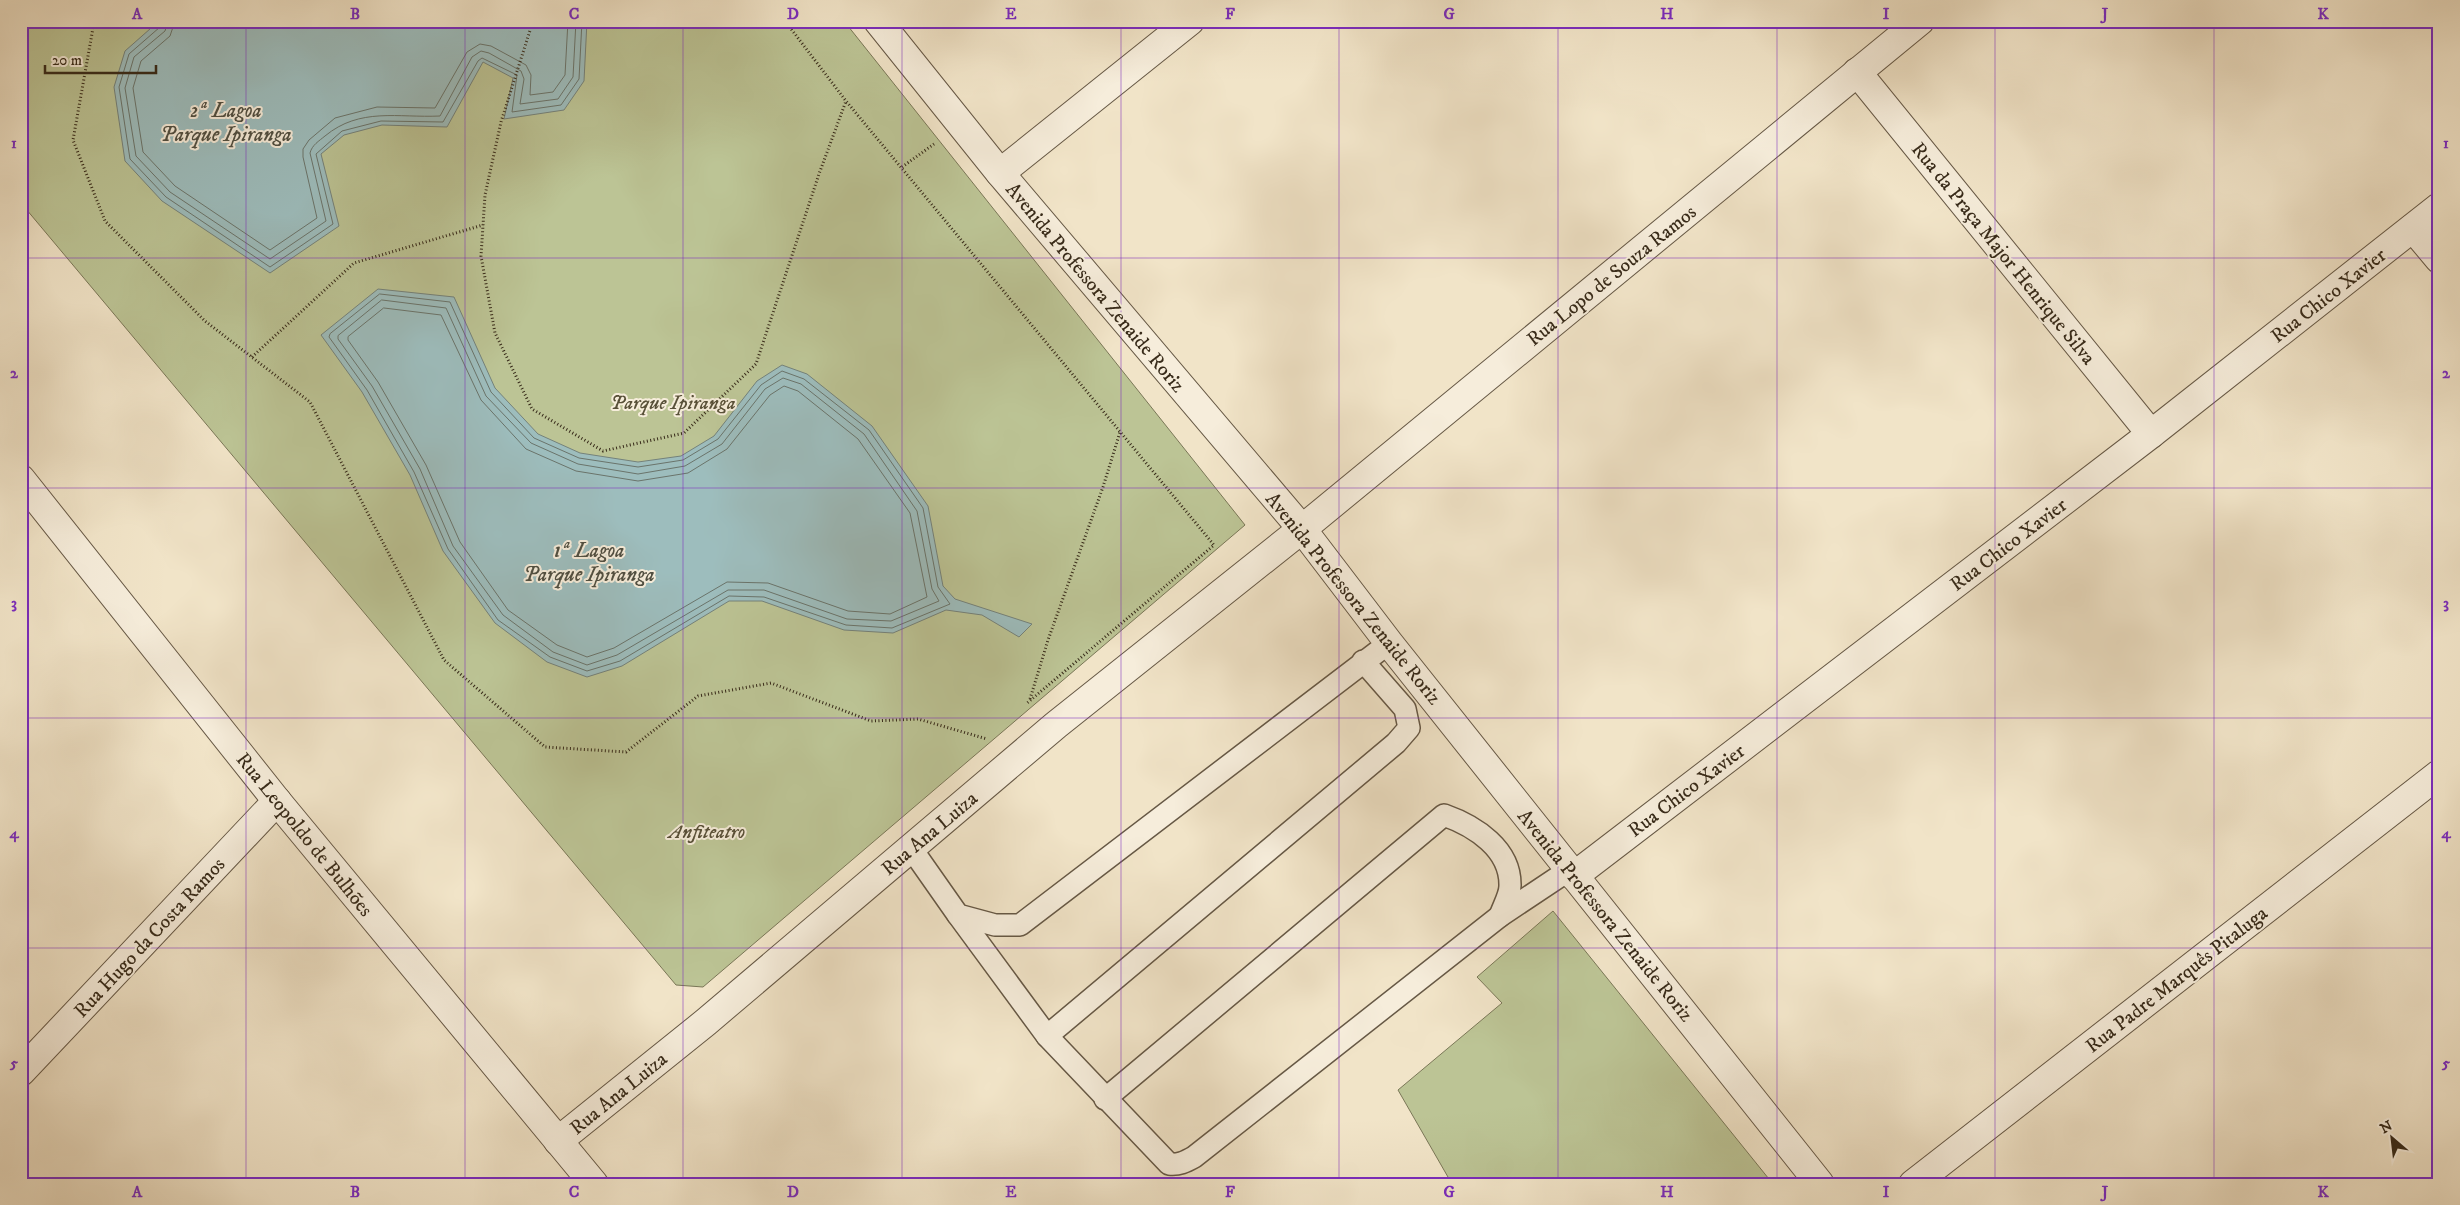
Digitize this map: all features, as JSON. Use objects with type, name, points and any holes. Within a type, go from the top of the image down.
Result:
[{"type":"street","name":"Avenida Professora Zenaide Roriz","points":[[878,21],[1000,173],[1302,529],[1389,643],[1820,1184]]},
{"type":"street","points":[[1000,173],[1190,21]]},
{"type":"street","name":"Rua Lopo de Souza Ramos","points":[[1302,529],[1920,21]]},
{"type":"street","name":"Rua da Praça Major Henrique Silva","points":[[1858,72],[2152,434]]},
{"type":"street","name":"Rua Chico Xavier","points":[[1571,873],[2152,434],[2439,207]]},
{"type":"street","points":[[2413,228],[2439,260]]},
{"type":"street","name":"Rua Leopoldo de Bulhões","points":[[21,479],[277,801],[590,1182]]},
{"type":"street","name":"Rua Ana Luiza","points":[[558,1142],[706,1022],[1056,725],[1302,529]]},
{"type":"street","name":"Rua Padre Marquês Pitaluga","points":[[1912,1184],[2439,774]]},
{"type":"street","name":"Rua Hugo da Costa Ramos","points":[[21,1072],[277,801]]},
{"type":"lane","points":[[958,915],[995,925],[1020,925],[1362,661],[1389,643]]},
{"type":"lane","points":[[1047,1036],[1396,743],[1409,728],[1405,710],[1362,661]]},
{"type":"lane","points":[[1105,1099],[1444,815],[1465,822],[1505,858],[1510,887],[1500,916]]},
{"type":"lane","points":[[911,848],[1047,1036],[1169,1164],[1183,1164],[1194,1157],[1500,916],[1571,873]]},
{"type":"path","points":[[101,21],[94,28],[73,140],[105,221],[205,321],[310,402],[444,660],[545,747],[626,752],[698,696],[771,683],[871,721],[918,719],[990,740]]},
{"type":"path","points":[[533,21],[501,122],[485,195],[481,256],[495,333],[532,409],[603,451],[684,433],[756,364],[819,174],[846,100]]},
{"type":"path","points":[[785,21],[846,100],[1214,545],[1024,706]]},
{"type":"path","points":[[902,167],[961,125]]},
{"type":"path","points":[[252,357],[354,263],[483,224]]},
{"type":"path","points":[[1030,699],[1051,631],[1103,487],[1120,432]]},
{"type":"green space","name":"Parque Ipiranga","points":[[21,21],[844,21],[1245,525],[703,987],[676,985],[21,203]]},
{"type":"green space","points":[[1553,911],[1773,1184],[1452,1184],[1398,1090],[1502,1003],[1477,977]]},
{"type":"water","name":"2ª Lagoa Parque Ipiranga","points":[[159,21],[587,21],[584,81],[564,110],[504,119],[513,78],[483,62],[447,127],[382,125],[344,135],[321,154],[339,226],[270,273],[162,201],[125,161],[114,87],[125,51]]},
{"type":"water","name":"1ª Lagoa Parque Ipiranga","points":[[378,289],[454,297],[495,388],[538,434],[580,453],[638,462],[681,456],[714,436],[757,381],[782,365],[807,374],[872,426],[928,506],[943,586],[955,599],[1032,624],[1019,637],[982,615],[946,610],[893,633],[844,630],[762,601],[729,601],[622,666],[587,677],[547,662],[495,623],[443,551],[410,475],[362,392],[321,335]]},
{"type":"park label","name":"Anfiteatro","points":[[707,831]]}]
